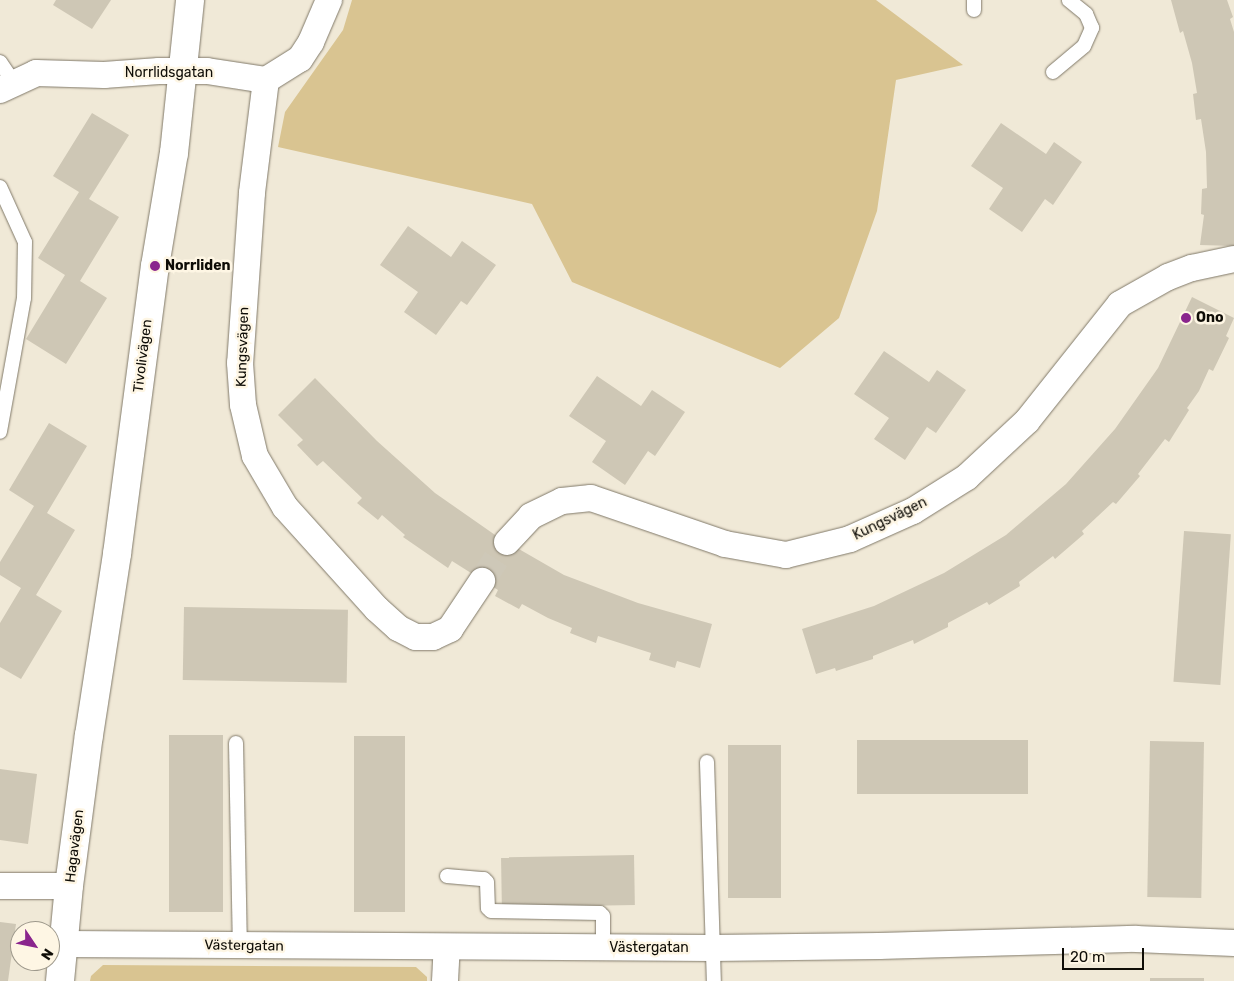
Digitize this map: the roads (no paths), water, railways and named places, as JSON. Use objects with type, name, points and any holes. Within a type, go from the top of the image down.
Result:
[{"type":"street","name":"Tivolivägen","points":[[93,711],[117,554],[155,266],[174,154],[190,0]]},
{"type":"street","points":[[266,80],[300,59],[311,42],[329,0]]},
{"type":"street","name":"Norrlidsgatan","points":[[5,78],[36,73],[104,75],[184,70],[207,71],[266,80]]},
{"type":"street","name":"Kungsvägen","points":[[266,80],[252,193],[240,363],[243,405],[255,456],[285,507],[377,609],[398,628],[416,637],[433,637],[450,628],[482,581]]},
{"type":"street","name":"Kungsvägen","points":[[507,542],[531,516],[562,501],[591,498],[725,544],[786,555],[850,539],[913,511],[966,477],[1027,421],[1120,304],[1168,277],[1192,268],[1234,260]]},
{"type":"street","name":"Hagavägen","points":[[60,981],[69,886],[93,711]]},
{"type":"street","points":[[0,886],[69,886]]},
{"type":"street","name":"Västergatan","points":[[64,944],[446,948],[712,948],[879,946],[1136,939],[1234,943]]},
{"type":"street","points":[[445,981],[446,948]]},
{"type":"lane","points":[[1053,72],[1084,46],[1092,28],[1086,14],[1069,0]]},
{"type":"lane","points":[[0,187],[25,242],[24,298],[0,432]]},
{"type":"lane","points":[[236,743],[240,946]]},
{"type":"lane","points":[[707,762],[712,948],[715,962],[714,981]]},
{"type":"lane","points":[[447,876],[484,879],[487,882],[488,908],[491,911],[600,913],[603,916],[603,948]]},
{"type":"tunnel","points":[[482,581],[507,542]]},
{"type":"place","name":"Norrliden","points":[[155,266]]},
{"type":"place","name":"Ono","points":[[1186,318]]}]
